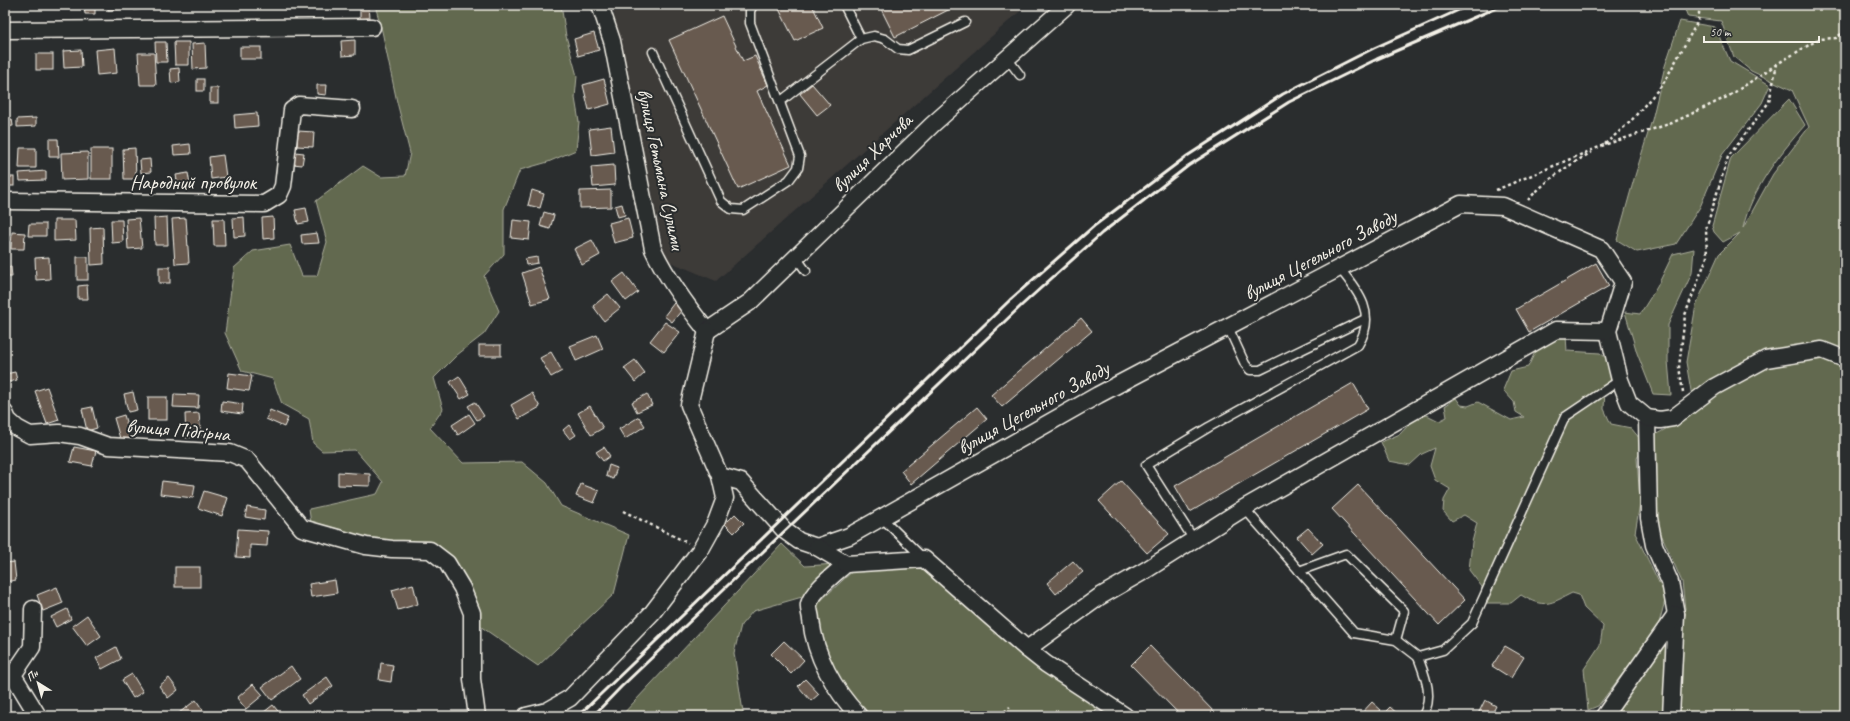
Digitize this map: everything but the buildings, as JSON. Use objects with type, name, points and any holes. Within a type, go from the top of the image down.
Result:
[{"type":"street","name":"вулиця Гетьмана Сулими","points":[[600,5],[612,40],[654,249],[660,264],[692,312],[707,331]]},
{"type":"street","name":"вулиця Харчова","points":[[707,331],[750,302],[932,124],[1067,5]]},
{"type":"street","points":[[5,30],[372,27]]},
{"type":"street","name":"Народний провулок","points":[[5,201],[264,204],[279,195],[283,186],[292,110],[299,105],[352,109]]},
{"type":"street","name":"вулиця Цегельного Заводу","points":[[818,547],[849,536],[1098,395],[1461,204],[1503,206],[1600,249],[1623,282],[1608,331]]},
{"type":"street","points":[[1027,649],[1099,598],[1244,508],[1556,330],[1608,331],[1620,380],[1629,403],[1647,418],[1660,420],[1673,418],[1714,387],[1766,359],[1822,350],[1845,359]]},
{"type":"street","points":[[526,716],[547,711],[570,698],[652,613],[701,549],[713,528],[725,498],[720,476],[689,405],[707,331]]},
{"type":"street","name":"вулиця Підгірна","points":[[5,413],[8,420],[17,428],[30,435],[59,433],[80,436],[108,446],[230,453],[247,460],[302,528],[366,546],[392,549],[430,550],[447,563],[462,588],[472,613],[472,679],[477,716]]},
{"type":"street","points":[[1647,418],[1649,518],[1654,544],[1670,582],[1676,614],[1671,716]]},
{"type":"street","points":[[720,476],[741,482],[785,531],[799,541],[818,547],[846,564],[924,559],[1046,664],[1125,716]]},
{"type":"street","points":[[846,564],[818,590],[809,604],[813,636],[826,670],[851,708],[859,716]]},
{"type":"street","points":[[33,609],[32,647],[13,675],[38,716]]},
{"type":"street","points":[[1604,716],[1676,614]]},
{"type":"lane","points":[[654,52],[721,201],[731,209],[743,210],[789,180],[798,168],[800,156],[750,23],[750,11],[753,5]]},
{"type":"lane","points":[[844,5],[860,39]]},
{"type":"lane","points":[[780,101],[860,39],[874,36],[885,39],[898,49],[908,50],[965,22]]},
{"type":"lane","points":[[1007,58],[1020,75]]},
{"type":"lane","points":[[796,257],[806,271]]},
{"type":"lane","points":[[1194,540],[1146,465],[1209,427],[1358,345],[1364,334],[1364,303],[1358,292],[1340,269]]},
{"type":"lane","points":[[1228,327],[1245,364],[1250,370],[1260,370],[1365,319]]},
{"type":"lane","points":[[1418,657],[1443,650],[1472,623],[1565,417],[1620,380]]},
{"type":"lane","points":[[1244,508],[1354,634],[1396,640],[1418,657],[1429,686],[1423,716]]},
{"type":"lane","points":[[881,517],[924,559]]},
{"type":"lane","points":[[1300,571],[1346,554],[1404,611],[1396,640]]},
{"type":"path","points":[[1517,212],[1536,191],[1570,164],[1604,145],[1630,122],[1663,84],[1698,20],[1700,5]]},
{"type":"path","points":[[1490,192],[1604,145],[1672,123],[1729,96],[1777,64],[1819,39],[1836,38],[1845,31]]},
{"type":"path","points":[[1686,408],[1679,367],[1683,329],[1685,315],[1707,257],[1706,229],[1728,157],[1770,102],[1777,64]]},
{"type":"path","points":[[623,511],[701,549]]},
{"type":"path","points":[[1000,716],[1010,707]]},
{"type":"shaded area","points":[[612,5],[1027,5],[716,281],[666,260]]},
{"type":"green space","points":[[375,5],[561,5],[566,36],[577,76],[575,98],[579,122],[576,150],[548,162],[520,170],[504,209],[504,254],[484,276],[499,311],[484,334],[457,355],[434,378],[443,409],[430,428],[463,463],[522,462],[547,483],[561,506],[629,535],[614,594],[538,666],[477,624],[451,560],[311,524],[309,509],[377,494],[383,482],[355,450],[322,451],[313,443],[309,419],[282,404],[273,379],[242,371],[225,333],[234,268],[253,251],[290,245],[302,276],[317,276],[327,242],[316,201],[363,166],[381,177],[405,176],[410,153]]},
{"type":"green space","points":[[1683,5],[1845,5],[1845,716],[1612,716],[1685,609],[1682,582],[1655,520],[1651,437],[1675,424],[1694,408],[1686,362],[1696,305],[1719,254],[1740,233],[1723,242],[1714,232],[1712,226],[1731,158],[1789,99],[1805,125],[1776,160],[1760,186],[1747,213],[1743,228],[1773,174],[1809,127],[1792,90],[1751,71],[1734,57],[1721,21],[1688,17]]},
{"type":"green space","points":[[1680,21],[1715,27],[1730,61],[1770,85],[1762,103],[1722,155],[1700,207],[1676,244],[1637,252],[1617,240],[1652,120],[1665,66]]},
{"type":"green space","points":[[1694,249],[1692,273],[1668,325],[1668,361],[1671,395],[1653,394],[1637,353],[1625,312],[1640,314],[1657,287],[1673,254]]},
{"type":"green space","points":[[1555,336],[1566,336],[1567,351],[1600,353],[1611,362],[1612,377],[1605,389],[1604,409],[1611,424],[1631,428],[1645,445],[1637,458],[1640,503],[1635,533],[1666,597],[1658,627],[1598,706],[1588,710],[1584,669],[1600,645],[1603,626],[1584,608],[1579,595],[1572,593],[1558,600],[1547,603],[1536,602],[1521,595],[1511,603],[1481,603],[1482,587],[1469,570],[1472,542],[1477,523],[1464,515],[1452,521],[1443,511],[1444,500],[1450,489],[1435,480],[1430,466],[1435,448],[1422,454],[1410,465],[1389,461],[1381,442],[1400,434],[1415,418],[1427,415],[1439,421],[1447,417],[1445,406],[1456,398],[1461,405],[1468,406],[1478,402],[1511,420],[1524,417],[1516,412],[1514,402],[1503,390],[1511,371],[1528,367],[1537,348]]},
{"type":"green space","points":[[782,544],[805,566],[837,564],[802,597],[753,611],[741,625],[734,653],[743,712],[746,716],[621,716]]},
{"type":"green space","points":[[923,567],[1099,708],[1091,716],[867,716],[831,667],[819,636],[815,606],[856,568]]},
{"type":"railway","points":[[578,716],[1010,300],[1094,226],[1187,156],[1283,94],[1374,48],[1470,5]]},
{"type":"railway","points":[[593,716],[621,687],[1022,305],[1102,233],[1188,166],[1289,102],[1377,59],[1503,5]]}]
